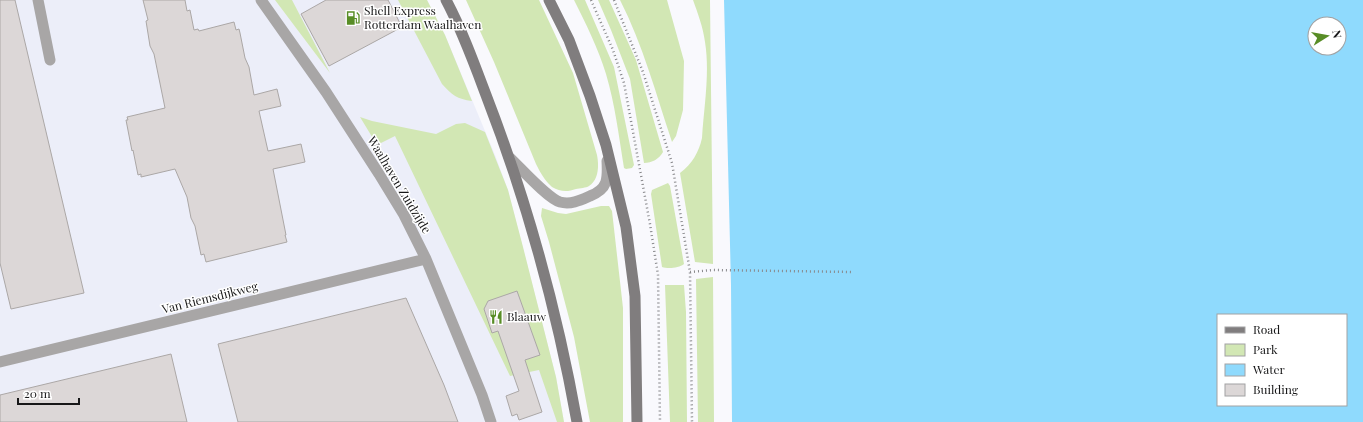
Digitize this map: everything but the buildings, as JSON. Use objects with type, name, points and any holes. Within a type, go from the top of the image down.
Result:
[{"type":"main road","points":[[446,0],[474,64],[509,157],[524,203],[549,290],[577,422]]},
{"type":"main road","points":[[549,0],[568,40],[590,96],[606,145],[626,227],[631,259],[636,325],[637,422]]},
{"type":"street","points":[[38,0],[50,60]]},
{"type":"street","name":"Waalhaven Zuidzijde","points":[[261,0],[326,92],[386,184],[404,215],[426,259],[468,361],[491,422]]},
{"type":"street","points":[[509,157],[545,193],[560,202],[576,202],[600,192],[608,179],[606,145]]},
{"type":"street","name":"Van Riemsdijkweg","points":[[0,362],[426,259]]},
{"type":"path","points":[[591,0],[613,50],[624,83],[651,232],[658,275],[660,422]]},
{"type":"path","points":[[614,0],[643,72],[672,163],[690,272],[692,422]]},
{"type":"path","points":[[690,272],[713,270],[852,272]]},
{"type":"shaded area","points":[[0,0],[427,0],[445,35],[508,190],[556,377],[564,422],[0,422]]},
{"type":"green space","points":[[275,0],[292,0],[330,73]]},
{"type":"green space","points":[[398,0],[427,0],[445,35],[472,101],[455,96],[442,84]]},
{"type":"green space","points":[[466,0],[539,0],[573,73],[597,155],[598,168],[595,180],[589,186],[570,191],[561,191],[552,187],[543,176],[536,164],[494,62]]},
{"type":"green space","points":[[574,0],[585,0],[614,67],[634,165],[632,168],[624,168],[614,109],[606,74],[596,45]]},
{"type":"green space","points":[[598,0],[609,0],[636,60],[663,152],[657,159],[650,162],[644,163],[630,79]]},
{"type":"green space","points":[[620,0],[667,0],[684,61],[683,110],[676,136],[672,142],[636,34]]},
{"type":"green space","points":[[693,0],[710,0],[713,264],[695,262],[680,173],[691,162],[701,143],[706,90],[707,66],[705,42],[702,26]]},
{"type":"green space","points":[[360,117],[372,121],[436,134],[456,124],[465,123],[485,132],[508,190],[556,377],[564,422],[557,422],[539,370],[510,376],[395,136],[377,145]]},
{"type":"green space","points":[[668,183],[670,186],[684,264],[664,268],[662,267],[651,194],[652,190]]},
{"type":"green space","points":[[601,206],[609,206],[612,211],[623,308],[623,422],[590,422],[574,337],[541,216],[542,208],[566,214]]},
{"type":"green space","points":[[713,277],[714,422],[698,422],[696,279]]},
{"type":"green space","points":[[665,285],[684,285],[686,312],[687,422],[670,422]]},
{"type":"water","points":[[724,0],[1363,0],[1363,422],[732,422],[731,285]]},
{"type":"place","name":"Shell Express Rotterdam Waalhaven","points":[[353,18]]},
{"type":"place","name":"Blaauw","points":[[496,317]]}]
